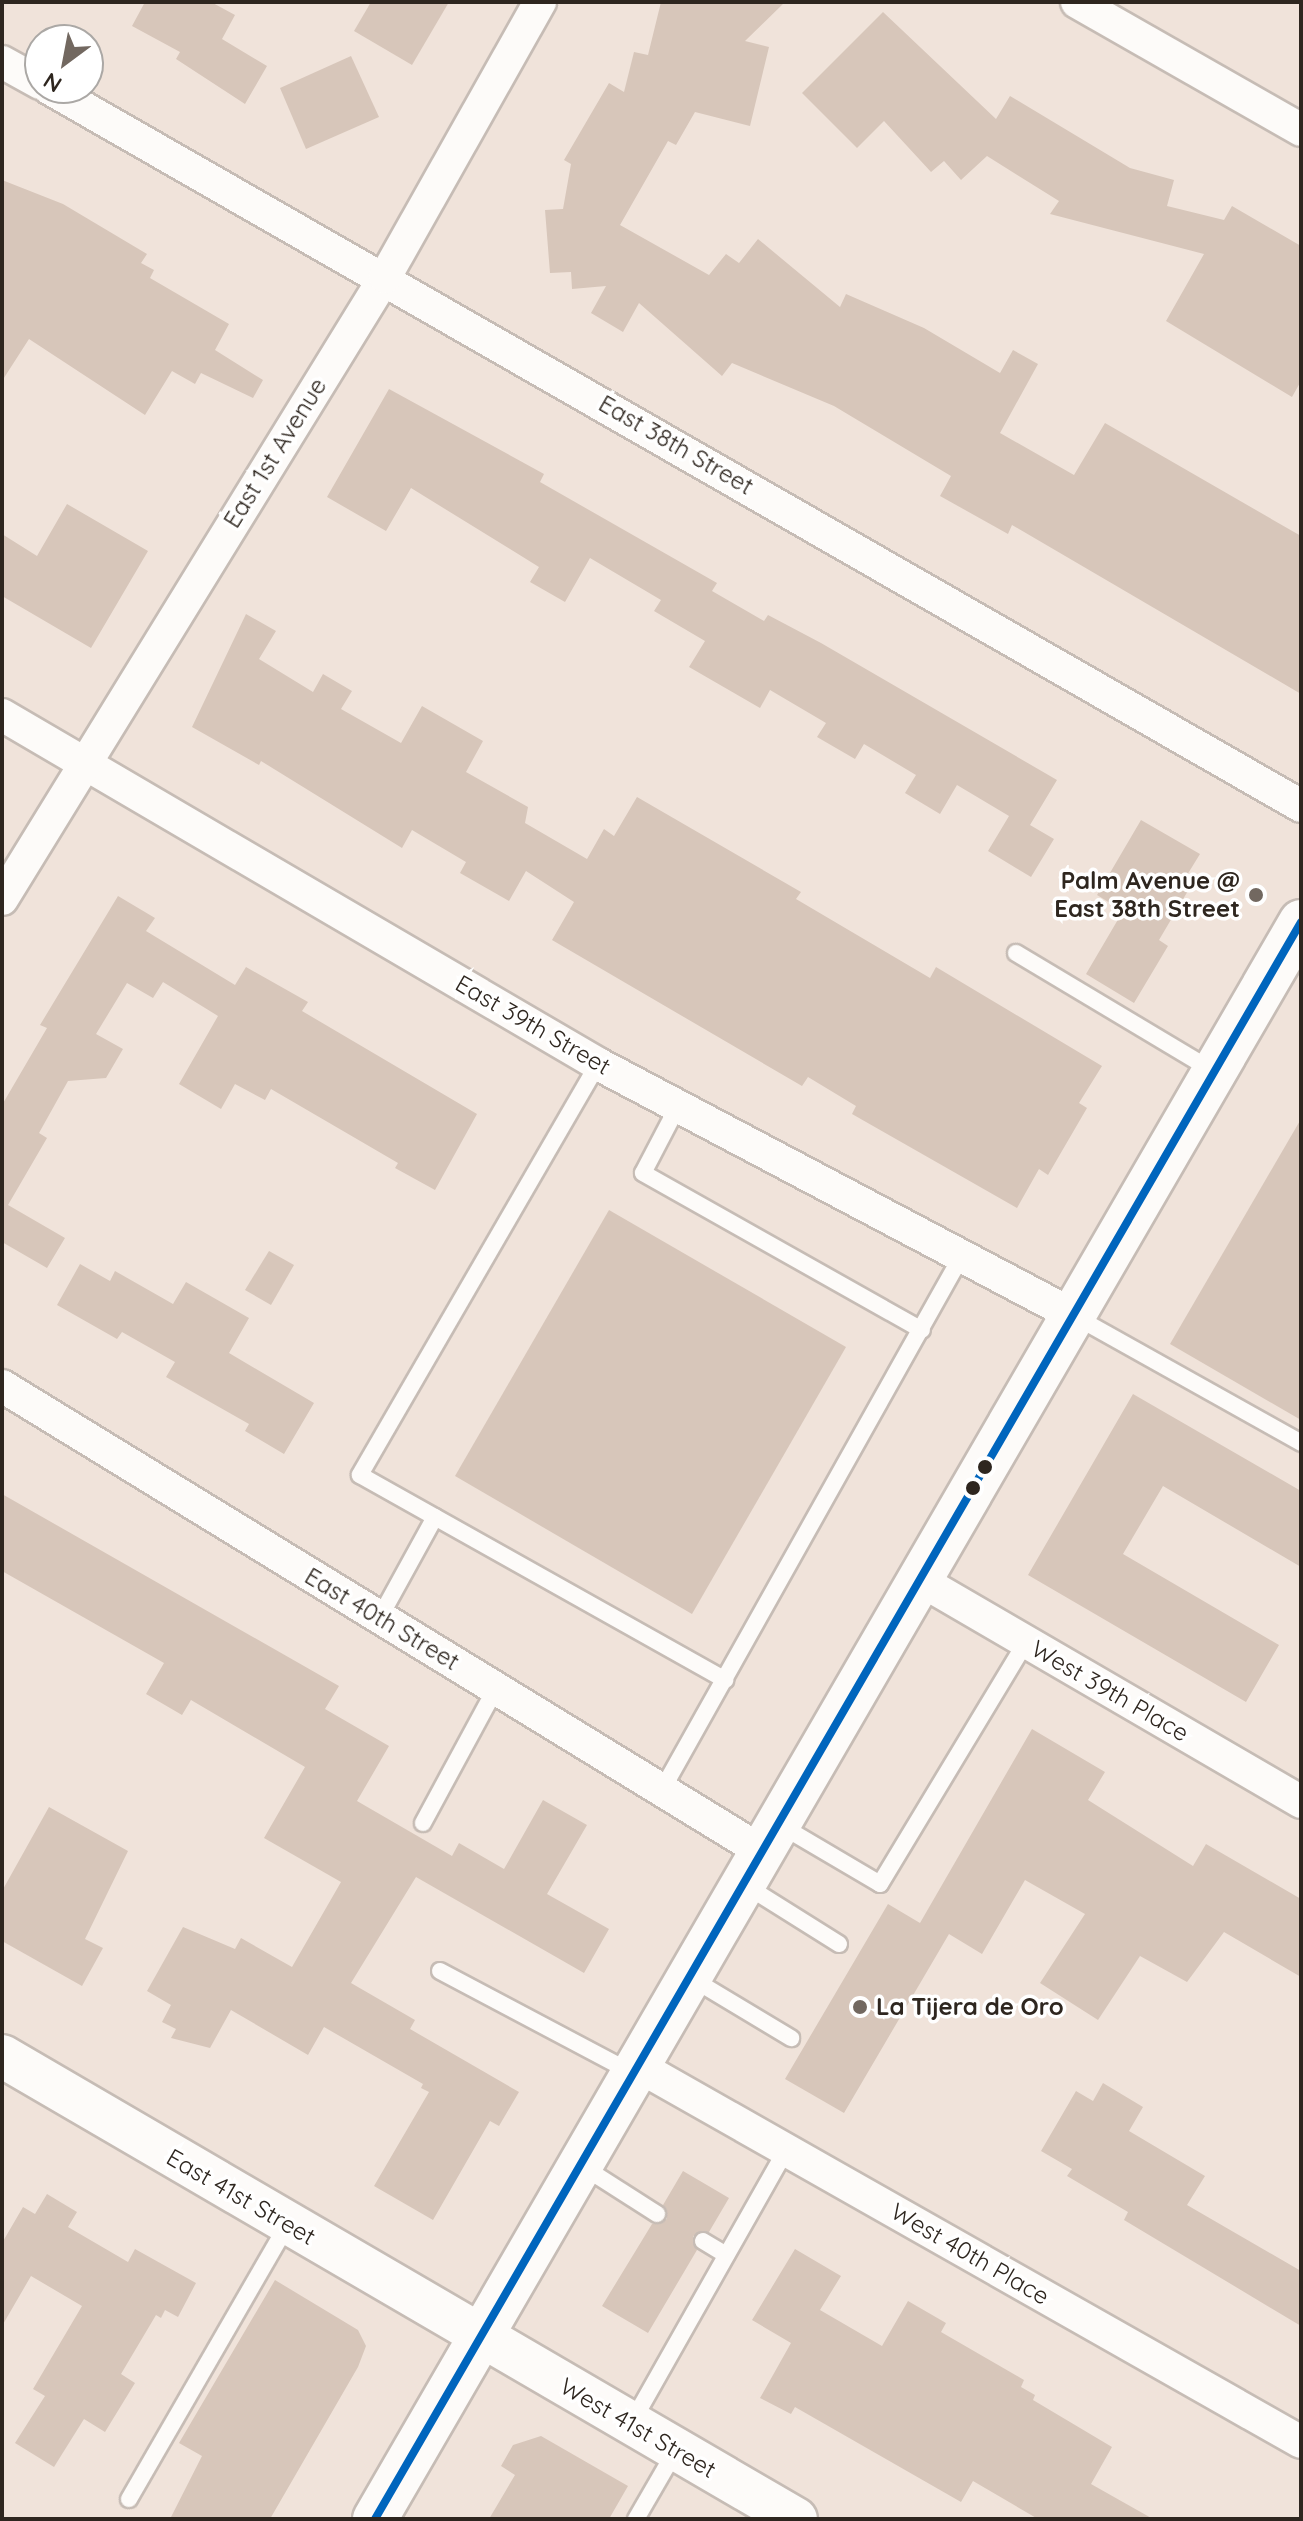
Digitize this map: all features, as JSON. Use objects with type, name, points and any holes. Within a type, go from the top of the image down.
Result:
[{"type":"main road","points":[[375,2519],[1301,922]]},
{"type":"street","name":"East 1st Avenue","points":[[2,899],[83,761],[385,277],[540,2]]},
{"type":"street","points":[[1077,2],[1301,130]]},
{"type":"street","points":[[2,62],[24,74]]},
{"type":"street","name":"East 38th Street","points":[[77,104],[385,277],[1301,806]]},
{"type":"street","name":"East 39th Street","points":[[2,715],[598,1064],[1075,1316]]},
{"type":"street","name":"East 40th Street","points":[[2,1386],[662,1790],[761,1854]]},
{"type":"street","name":"West 39th Place","points":[[920,1580],[1301,1802]]},
{"type":"street","name":"East 41st Street","points":[[2,2056],[480,2338]]},
{"type":"street","name":"West 40th Place","points":[[636,2070],[786,2150],[1301,2442]]},
{"type":"street","name":"West 41st Street","points":[[480,2338],[796,2519]]},
{"type":"lane","points":[[1016,953],[1214,1071]]},
{"type":"lane","points":[[598,1064],[360,1475],[725,1680]]},
{"type":"lane","points":[[677,1108],[643,1173],[922,1330]]},
{"type":"lane","points":[[662,1790],[961,1257]]},
{"type":"lane","points":[[1075,1316],[1301,1443]]},
{"type":"lane","points":[[380,1617],[435,1517]]},
{"type":"lane","points":[[761,1854],[880,1884],[1026,1642]]},
{"type":"lane","points":[[423,1823],[496,1688]]},
{"type":"lane","points":[[761,1854],[839,1944]]},
{"type":"lane","points":[[440,1971],[636,2070]]},
{"type":"lane","points":[[690,1977],[791,2038]]},
{"type":"lane","points":[[631,2424],[786,2150]]},
{"type":"lane","points":[[580,2166],[657,2214]]},
{"type":"lane","points":[[129,2499],[288,2224]]},
{"type":"lane","points":[[703,2241],[726,2255]]},
{"type":"lane","points":[[636,2519],[676,2450]]},
{"type":"building","points":[[145,2],[211,2],[235,15],[222,39],[267,66],[245,104],[176,59],[180,52],[132,26]]},
{"type":"building","points":[[371,2],[449,2],[412,65],[354,31]]},
{"type":"building","points":[[661,2],[785,2],[745,41],[769,47],[750,126],[695,112],[676,145],[668,141],[620,225],[709,275],[726,254],[739,263],[758,239],[840,307],[846,294],[924,328],[1000,373],[1013,350],[1038,364],[1000,433],[1074,475],[1105,423],[1301,536],[1301,694],[1012,525],[1008,534],[940,496],[951,476],[834,406],[732,363],[722,376],[639,303],[623,332],[591,313],[606,286],[572,289],[571,272],[550,273],[545,210],[563,209],[571,164],[564,160],[609,83],[624,92],[634,52],[648,55]]},
{"type":"building","points":[[883,12],[996,119],[1010,96],[1130,168],[1174,180],[1167,206],[1224,220],[1232,206],[1301,246],[1301,381],[1292,397],[1166,321],[1204,254],[1050,214],[1059,201],[987,156],[961,180],[944,161],[931,172],[884,121],[857,148],[802,93]]},
{"type":"building","points":[[351,56],[379,117],[306,149],[280,88]]},
{"type":"building","points":[[2,180],[63,204],[147,254],[141,263],[154,270],[150,278],[229,324],[215,350],[263,380],[253,398],[201,373],[195,384],[172,371],[145,415],[29,339],[2,381]]},
{"type":"building","points":[[389,389],[544,474],[540,482],[717,583],[712,591],[764,621],[768,615],[821,643],[1057,780],[1030,825],[1054,839],[1031,877],[988,851],[1009,816],[957,785],[940,814],[905,793],[916,775],[864,744],[855,759],[817,737],[826,723],[770,690],[760,708],[689,667],[705,641],[654,611],[661,600],[590,558],[565,602],[530,582],[539,567],[411,488],[386,531],[327,497]]},
{"type":"building","points":[[67,504],[148,551],[91,648],[2,596],[2,534],[37,556]]},
{"type":"building","points":[[246,614],[276,631],[259,659],[313,692],[323,674],[352,691],[341,709],[401,743],[422,706],[483,741],[466,772],[528,807],[525,823],[587,859],[604,829],[614,836],[637,797],[801,892],[796,899],[930,978],[936,967],[1102,1066],[1079,1103],[1087,1108],[1048,1175],[1039,1169],[1017,1208],[852,1114],[856,1106],[808,1077],[802,1086],[552,940],[574,902],[526,871],[509,901],[460,873],[466,862],[412,830],[402,848],[261,761],[259,765],[192,727]]},
{"type":"building","points":[[1141,820],[1200,854],[1184,880],[1192,884],[1159,940],[1168,946],[1134,1003],[1086,974],[1123,911],[1097,895]]},
{"type":"building","points":[[118,896],[155,918],[146,931],[235,985],[246,967],[308,1002],[302,1011],[477,1114],[435,1190],[395,1168],[398,1163],[271,1089],[265,1100],[235,1084],[221,1109],[179,1084],[218,1016],[163,982],[153,998],[127,983],[96,1034],[123,1049],[106,1078],[68,1081],[39,1133],[47,1138],[8,1205],[65,1238],[47,1268],[2,1242],[2,1105],[47,1028],[40,1025]]},
{"type":"building","points":[[1301,1119],[1301,1420],[1170,1344]]},
{"type":"building","points":[[609,1210],[846,1347],[692,1614],[455,1476]]},
{"type":"building","points":[[269,1251],[294,1265],[271,1305],[245,1290]]},
{"type":"building","points":[[80,1264],[110,1281],[115,1271],[173,1304],[186,1282],[249,1318],[229,1353],[314,1403],[284,1454],[245,1431],[249,1424],[166,1377],[175,1362],[122,1332],[117,1339],[57,1305]]},
{"type":"building","points":[[1133,1394],[1301,1491],[1301,1567],[1163,1486],[1123,1554],[1279,1645],[1246,1702],[1028,1575]]},
{"type":"building","points":[[2,1494],[339,1686],[325,1709],[389,1746],[357,1801],[452,1856],[459,1843],[504,1869],[543,1800],[587,1825],[547,1894],[609,1929],[584,1973],[416,1877],[351,1983],[415,2020],[410,2029],[519,2092],[499,2126],[490,2121],[433,2220],[374,2186],[429,2092],[421,2088],[423,2084],[324,2027],[308,2055],[231,2010],[210,2048],[171,2038],[176,2029],[162,2022],[171,2005],[147,1991],[183,1927],[235,1949],[241,1938],[292,1967],[341,1882],[264,1838],[305,1767],[191,1700],[182,1715],[146,1694],[164,1663],[2,1571]]},
{"type":"building","points":[[1032,1729],[1105,1772],[1088,1800],[1193,1866],[1206,1844],[1301,1899],[1301,1977],[1224,1932],[1187,1982],[1140,1956],[1098,2020],[1040,1983],[1085,1914],[1025,1880],[982,1954],[949,1934],[844,2113],[785,2079],[888,1904],[920,1923]]},
{"type":"building","points":[[49,1807],[128,1851],[85,1939],[103,1948],[82,1986],[2,1941],[2,1891]]},
{"type":"building","points":[[1103,2083],[1143,2107],[1129,2131],[1205,2176],[1187,2205],[1301,2271],[1301,2326],[1124,2220],[1128,2212],[1067,2176],[1072,2169],[1041,2151],[1076,2091],[1093,2101]]},
{"type":"building","points":[[683,2171],[729,2198],[709,2232],[693,2236],[697,2250],[648,2333],[602,2306],[652,2224],[667,2219],[663,2205]]},
{"type":"building","points":[[47,2194],[77,2212],[68,2227],[128,2262],[135,2249],[196,2283],[178,2317],[165,2310],[161,2318],[156,2315],[121,2374],[135,2383],[105,2432],[84,2419],[54,2467],[15,2443],[45,2396],[33,2389],[82,2306],[31,2276],[2,2326],[2,2243],[23,2207],[35,2214]]},
{"type":"building","points":[[795,2249],[841,2276],[820,2310],[882,2346],[908,2301],[946,2323],[941,2332],[1024,2380],[1021,2387],[1035,2395],[1033,2400],[1112,2447],[1091,2484],[1153,2519],[1038,2519],[973,2481],[961,2502],[795,2407],[791,2414],[760,2398],[791,2343],[752,2320]]},
{"type":"building","points":[[275,2280],[358,2330],[366,2346],[358,2367],[270,2519],[170,2519],[202,2456],[179,2443]]},
{"type":"building","points":[[541,2436],[628,2486],[609,2519],[489,2519],[515,2475],[501,2466],[513,2445]]},
{"type":"transit line","points":[[375,2519],[1301,922]]},
{"type":"place","name":"Palm Avenue @ East 38th Street","points":[[1256,895]]},
{"type":"place","name":"La Tijera de Oro","points":[[860,2007]]}]
